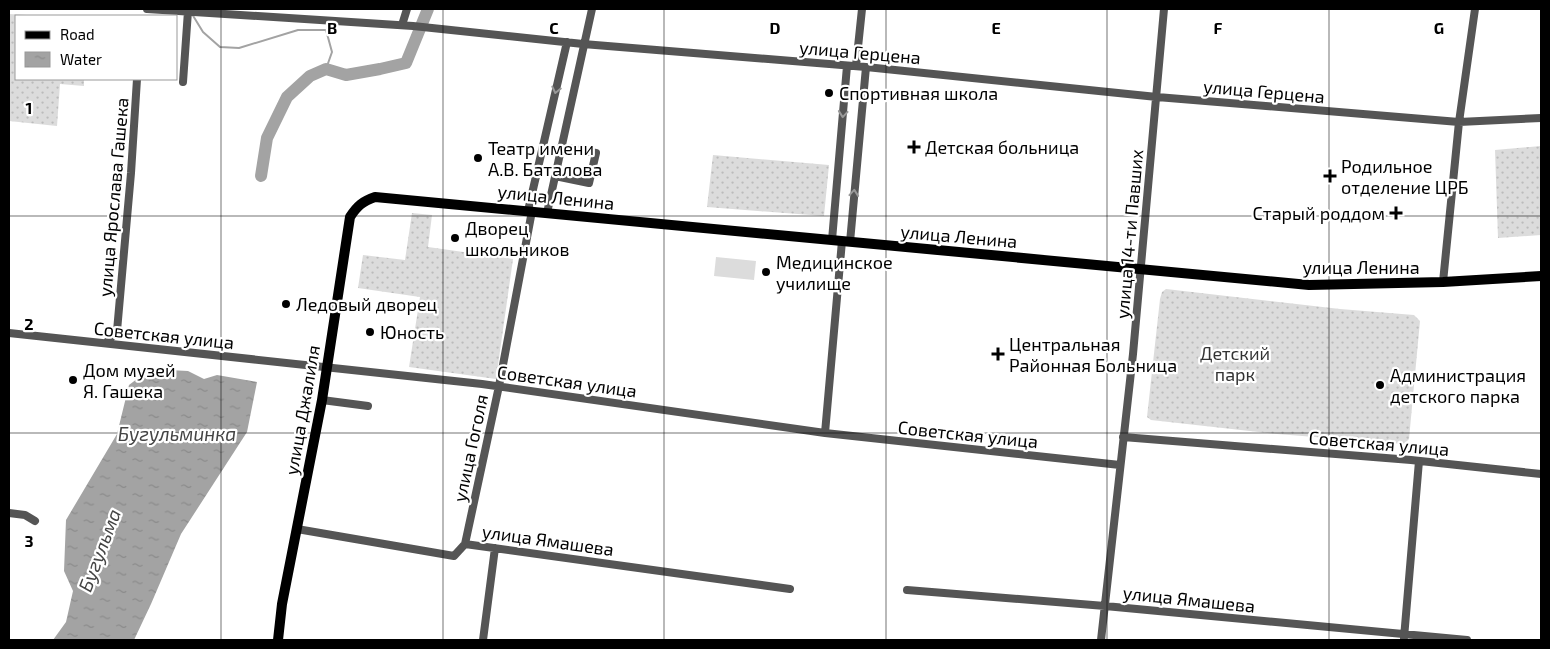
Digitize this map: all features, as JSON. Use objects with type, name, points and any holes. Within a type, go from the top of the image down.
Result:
[{"type":"main road","name":"улица Ленина","points":[[375,196],[1309,285],[1442,282],[1541,276]]},
{"type":"main road","name":"улица Джалиля","points":[[278,640],[282,604],[322,400],[350,217],[364,200],[375,196]]},
{"type":"street","name":"улица Герцена","points":[[147,9],[212,10],[427,27],[583,44],[856,66],[1156,97],[1459,122],[1541,118]]},
{"type":"street","points":[[402,25],[407,9]]},
{"type":"street","points":[[547,213],[592,9]]},
{"type":"street","points":[[856,66],[862,9]]},
{"type":"street","name":"улица 14-ти Павших","points":[[1101,640],[1133,354],[1164,9]]},
{"type":"street","points":[[1442,282],[1459,122],[1475,9]]},
{"type":"street","points":[[183,82],[188,11]]},
{"type":"street","name":"улица Гоголя","points":[[465,544],[498,386],[530,211],[567,42]]},
{"type":"street","points":[[825,433],[841,241],[847,66]]},
{"type":"street","points":[[841,241],[866,67]]},
{"type":"street","name":"улица Ярослава Гашека","points":[[106,343],[117,332],[138,80]]},
{"type":"street","points":[[555,176],[589,183],[596,153],[561,147]]},
{"type":"street","name":"Советская улица","points":[[9,333],[498,386],[825,433],[1120,465]]},
{"type":"street","points":[[322,400],[368,406]]},
{"type":"street","name":"Советская улица","points":[[1124,437],[1418,461],[1541,474]]},
{"type":"street","points":[[1404,638],[1418,461]]},
{"type":"street","points":[[9,513],[25,515],[36,520]]},
{"type":"street","name":"улица Ямашева","points":[[297,529],[454,556],[465,544],[790,589]]},
{"type":"street","points":[[483,640],[495,548]]},
{"type":"street","name":"улица Ямашева","points":[[908,590],[1105,606],[1404,638],[1467,640]]},
{"type":"green space","points":[[9,14],[26,15],[15,15],[15,80],[84,80],[84,86],[60,84],[57,126],[9,121]]},
{"type":"green space","points":[[1541,146],[1541,235],[1498,238],[1495,150]]},
{"type":"green space","points":[[713,155],[829,165],[824,216],[707,207]]},
{"type":"green space","points":[[412,213],[432,215],[428,247],[513,259],[496,379],[409,367],[420,297],[358,288],[363,255],[405,260]]},
{"type":"green space","points":[[716,257],[756,261],[754,280],[714,276]]},
{"type":"green space","name":"Детский парк","points":[[1166,289],[1340,309],[1414,315],[1420,321],[1409,439],[1404,444],[1277,434],[1151,420],[1147,417],[1160,299],[1162,292]]},
{"type":"water","name":"Бугульминка","points":[[150,369],[188,371],[204,379],[217,375],[257,382],[247,432],[181,534],[134,640],[53,640],[66,622],[73,591],[64,571],[66,520],[117,434],[129,385]]},
{"type":"waterway","name":"Бугульма","points":[[261,176],[267,138],[287,97],[310,76],[326,69],[346,75],[406,63],[428,9]]},
{"type":"waterway","points":[[192,14],[203,32],[220,47],[239,48],[298,30],[326,30],[332,52],[326,69]]},
{"type":"place","name":"Спортивная школа","points":[[829,93]]},
{"type":"place","name":"Детская больница","points":[[914,147]]},
{"type":"place","name":"Театр имени А.В. Баталова","points":[[478,158]]},
{"type":"place","name":"Родильное отделение ЦРБ","points":[[1330,176]]},
{"type":"place","name":"Старый роддом","points":[[1396,213]]},
{"type":"place","name":"Дворец школьников","points":[[455,238]]},
{"type":"place","name":"Медицинское училище","points":[[766,272]]},
{"type":"place","name":"Ледовый дворец","points":[[286,304]]},
{"type":"place","name":"Юность","points":[[370,332]]},
{"type":"place","name":"Центральная Районная Больница","points":[[998,354]]},
{"type":"place","name":"Дом музей Я. Гашека","points":[[73,380]]},
{"type":"place","name":"Администрация детского парка","points":[[1380,385]]}]
